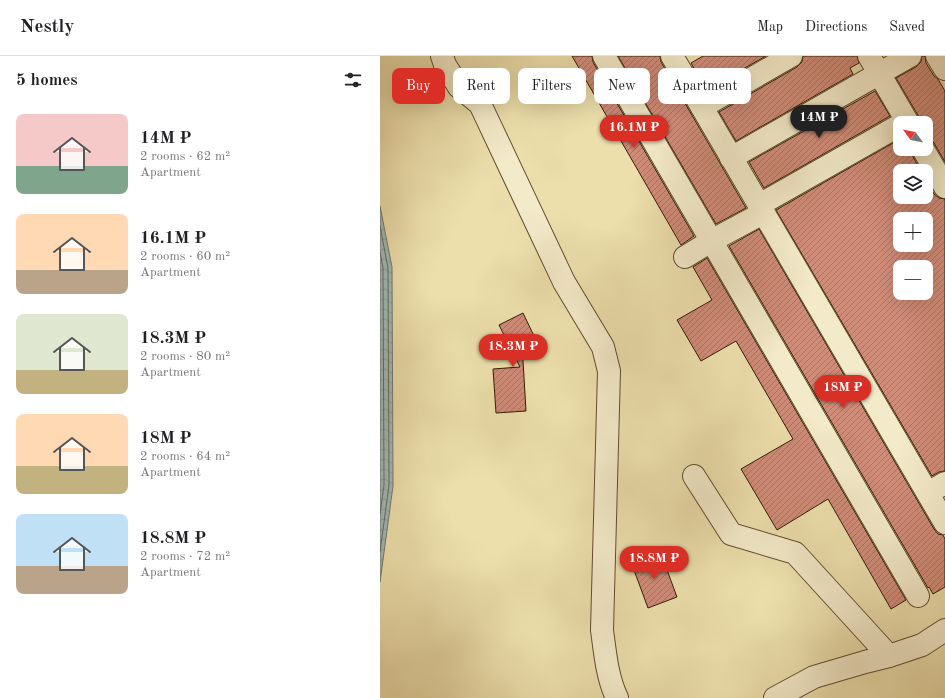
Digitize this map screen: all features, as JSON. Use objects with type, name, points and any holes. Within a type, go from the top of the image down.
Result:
[{"type":"lane","points":[[442,56],[445,65],[459,87],[480,104],[564,282],[603,347],[609,371],[602,630],[610,677],[613,690],[617,698]]},
{"type":"lane","points":[[604,56],[918,596]]},
{"type":"lane","points":[[672,56],[761,209],[936,488],[945,523]]},
{"type":"lane","points":[[702,107],[791,56]]},
{"type":"lane","points":[[731,158],[874,65],[910,56]]},
{"type":"lane","points":[[937,56],[945,69]]},
{"type":"lane","points":[[874,65],[900,116]]},
{"type":"lane","points":[[685,257],[761,209],[893,130]]},
{"type":"lane","points":[[927,156],[945,187]]},
{"type":"lane","points":[[694,476],[731,534],[795,553],[889,656]]},
{"type":"lane","points":[[775,698],[814,677],[922,645],[945,630]]},
{"type":"water","points":[[380,206],[392,267],[393,486],[380,582]]},
{"type":"building","points":[[572,56],[592,56],[596,68],[594,68],[594,94],[586,80],[586,68],[579,68]]},
{"type":"building","points":[[618,56],[660,56],[664,68],[658,68],[658,104],[685,104],[746,208],[716,224],[646,104],[650,104],[650,68],[625,68]]},
{"type":"building","points":[[703,56],[766,56],[745,68],[694,68],[691,63]]},
{"type":"building","points":[[803,56],[857,56],[859,63],[850,68],[853,74],[736,141],[719,112],[733,104],[751,104],[751,94],[797,67],[802,62]]},
{"type":"building","points":[[922,56],[925,56],[926,63],[945,91],[945,162],[933,142],[933,116],[918,116],[896,78],[916,67],[921,62]]},
{"type":"building","points":[[875,91],[890,116],[764,188],[749,162]]},
{"type":"building","points":[[600,104],[617,104],[694,236],[681,245]]},
{"type":"building","points":[[893,143],[893,156],[913,156],[917,164],[893,164],[893,204],[933,204],[933,192],[939,198],[945,199],[945,471],[939,472],[932,476],[776,210]]},
{"type":"building","points":[[759,229],[934,529],[938,534],[943,535],[945,539],[945,587],[933,594],[929,587],[928,588],[729,246]]},
{"type":"building","points":[[707,258],[906,600],[891,609],[828,499],[777,530],[741,469],[793,439],[736,341],[701,361],[677,320],[712,300],[693,267]]},
{"type":"building","points":[[523,313],[535,338],[522,344],[526,411],[496,413],[493,369],[520,367],[499,325]]},
{"type":"building","points":[[660,551],[677,597],[648,608],[631,562]]}]
